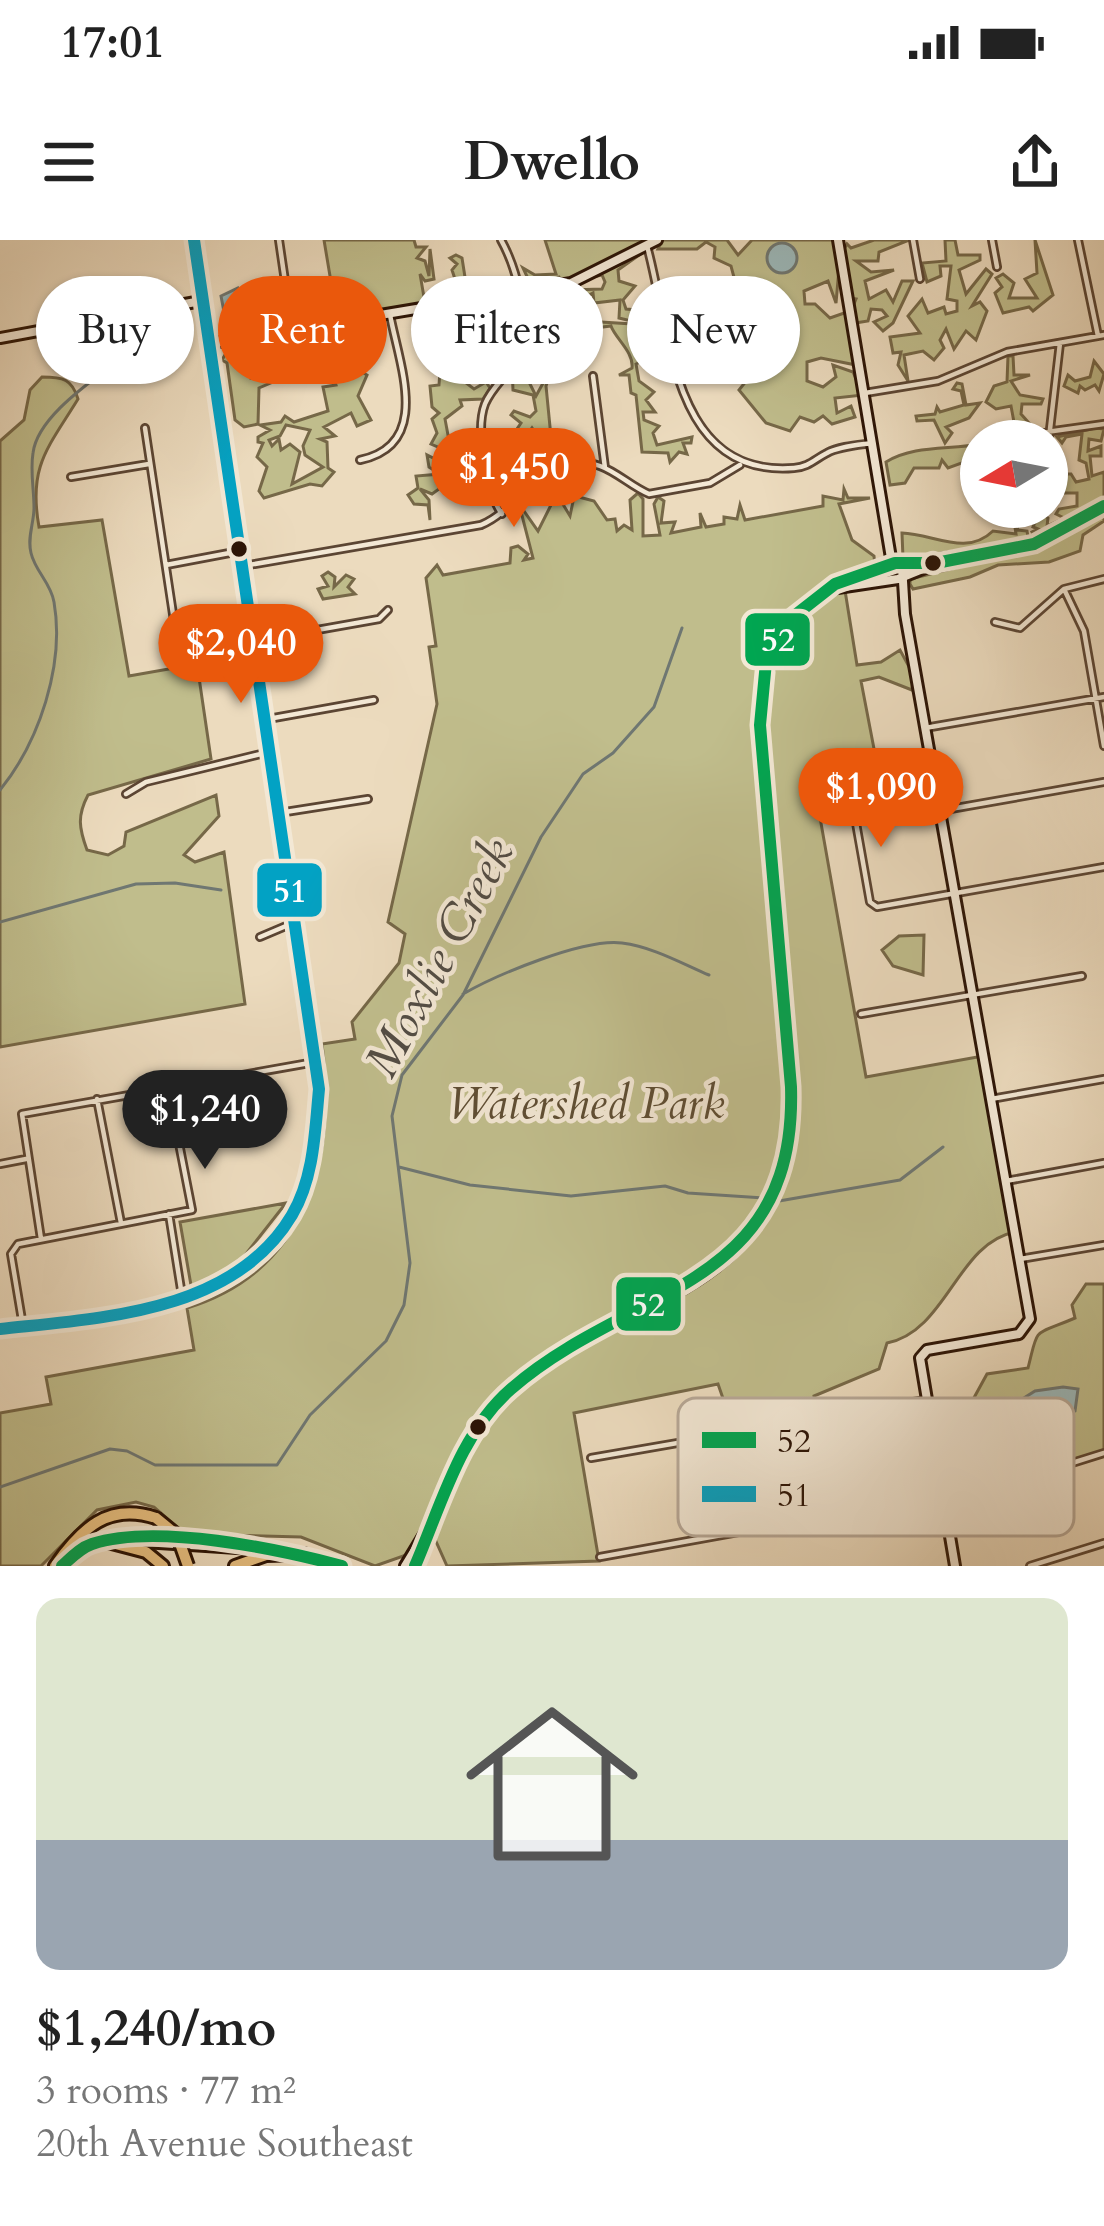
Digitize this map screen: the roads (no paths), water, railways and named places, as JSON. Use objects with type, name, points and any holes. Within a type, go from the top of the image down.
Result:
[{"type":"highway","points":[[58,1566],[98,1519],[122,1512],[156,1518],[177,1535],[188,1566]]},
{"type":"highway","points":[[104,1541],[146,1552],[163,1566]]},
{"type":"highway","points":[[236,1566],[266,1555],[304,1553]]},
{"type":"main road","points":[[58,1566],[87,1546],[104,1541]]},
{"type":"street","points":[[0,1329],[106,1318],[183,1302],[238,1274],[292,1211],[315,1158],[319,1126],[315,1062],[194,240]]},
{"type":"street","points":[[279,240],[284,276]]},
{"type":"street","points":[[501,240],[512,276]]},
{"type":"street","points":[[592,276],[657,240]]},
{"type":"street","points":[[838,240],[1020,1259],[1028,1328],[922,1354],[925,1398]]},
{"type":"street","points":[[913,240],[920,279]]},
{"type":"street","points":[[992,240],[997,266]]},
{"type":"street","points":[[866,393],[938,381],[999,354],[1101,336],[1078,240]]},
{"type":"street","points":[[647,246],[655,276]]},
{"type":"street","points":[[0,338],[201,301]]},
{"type":"street","points":[[387,314],[411,311]]},
{"type":"street","points":[[360,460],[395,444],[407,423],[390,314]]},
{"type":"street","points":[[207,344],[218,342]]},
{"type":"street","points":[[1051,420],[1060,343]]},
{"type":"street","points":[[497,384],[482,418],[493,498],[502,514]]},
{"type":"street","points":[[594,384],[605,467]]},
{"type":"street","points":[[681,384],[686,405],[706,435],[740,465]]},
{"type":"street","points":[[1068,430],[1104,424]]},
{"type":"street","points":[[145,428],[179,654]]},
{"type":"street","points":[[243,566],[481,525],[502,514],[546,469],[576,462],[605,467],[649,494],[710,483],[740,465],[799,468],[830,451],[874,443]]},
{"type":"street","points":[[71,477],[150,463]]},
{"type":"street","points":[[415,1566],[480,1423],[512,1387],[713,1273],[752,1233],[783,1175],[791,1107],[761,688],[766,662],[790,620],[831,589],[896,565],[936,563],[1034,544],[1104,506]]},
{"type":"street","points":[[166,566],[240,551]]},
{"type":"street","points":[[831,589],[898,578],[936,563]]},
{"type":"street","points":[[995,622],[1008,628],[1026,626],[1064,589],[1104,579]]},
{"type":"street","points":[[1064,589],[1084,631],[1100,698],[1104,746]]},
{"type":"street","points":[[254,641],[379,619],[388,610]]},
{"type":"street","points":[[925,728],[1100,698]]},
{"type":"street","points":[[265,719],[374,700]]},
{"type":"street","points":[[126,794],[146,782],[270,752]]},
{"type":"street","points":[[939,811],[1104,782]]},
{"type":"street","points":[[279,813],[368,799]]},
{"type":"street","points":[[853,806],[872,906],[1104,867]]},
{"type":"street","points":[[260,937],[295,923]]},
{"type":"street","points":[[861,1014],[1082,976]]},
{"type":"street","points":[[40,1239],[22,1114],[315,1062]]},
{"type":"street","points":[[992,1099],[1104,1079]]},
{"type":"street","points":[[23,1326],[13,1248],[192,1210],[168,1087]]},
{"type":"street","points":[[97,1100],[121,1223]]},
{"type":"street","points":[[0,1164],[26,1159]]},
{"type":"street","points":[[1006,1181],[1104,1163]]},
{"type":"street","points":[[169,1214],[183,1302]]},
{"type":"street","points":[[1020,1259],[1104,1245]]},
{"type":"street","points":[[591,1458],[678,1443]]},
{"type":"street","points":[[1074,1462],[1104,1453]]},
{"type":"street","points":[[405,1566],[430,1527]]},
{"type":"street","points":[[600,1557],[716,1536]]},
{"type":"street","points":[[950,1536],[955,1566]]},
{"type":"street","points":[[104,1541],[304,1553],[338,1565]]},
{"type":"street","points":[[1030,1566],[1104,1543]]},
{"type":"water","points":[[782,243],[793,247],[797,258],[793,269],[782,273],[771,269],[767,258],[771,247]]},
{"type":"water","points":[[1078,1389],[1075,1411],[1074,1398],[1024,1398],[1035,1391]]},
{"type":"waterway","points":[[0,790],[37,726],[56,651],[54,602],[30,547],[33,453],[43,428],[88,384]]},
{"type":"waterway","name":"Moxlie Creek","points":[[0,1487],[110,1449],[127,1451],[155,1465],[277,1465],[310,1415],[386,1341],[404,1305],[410,1263],[392,1116],[402,1075],[463,995],[541,837],[583,774],[613,753],[654,707],[682,628]]},
{"type":"waterway","points":[[0,922],[136,884],[175,883],[221,890]]},
{"type":"waterway","points":[[463,994],[541,960],[606,943],[645,948],[709,975]]},
{"type":"waterway","points":[[779,1201],[900,1180],[943,1147]]},
{"type":"waterway","points":[[399,1167],[470,1185],[571,1196],[665,1186],[688,1193],[764,1198]]},
{"type":"park label","name":"Watershed Park","points":[[586,1102]]}]
